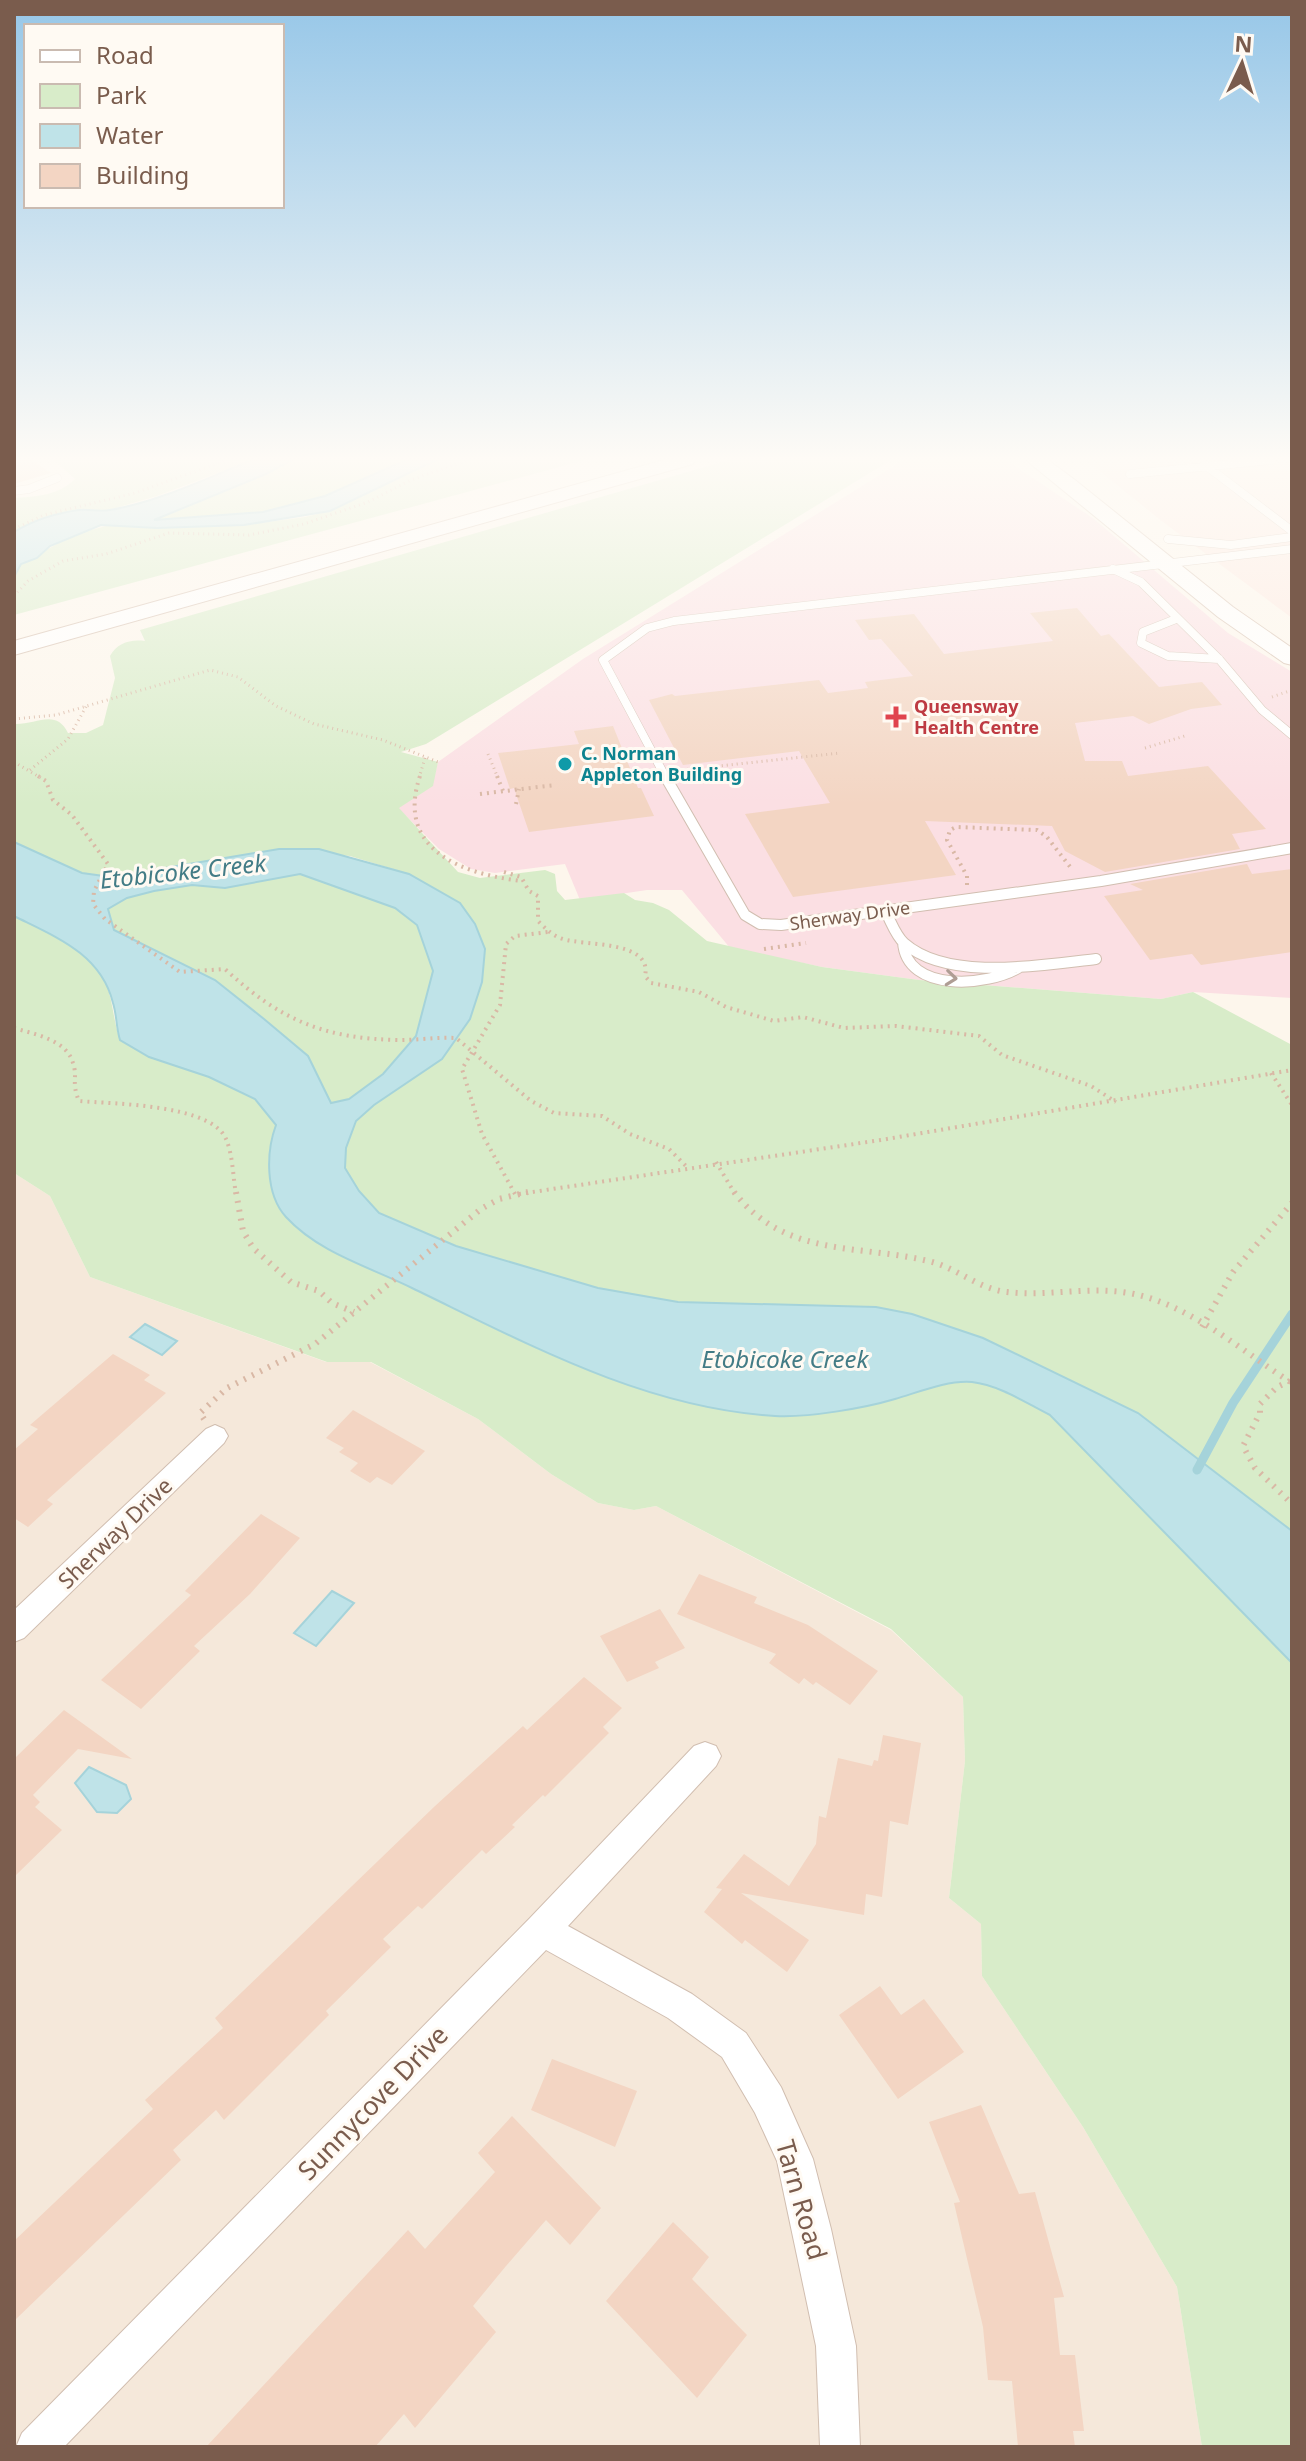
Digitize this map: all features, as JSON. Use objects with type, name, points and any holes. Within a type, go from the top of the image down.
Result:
[{"type":"main road","points":[[168,583],[198,575]]},
{"type":"main road","points":[[14,648],[275,575]]},
{"type":"main road","points":[[1180,575],[1262,640],[1292,658]]},
{"type":"main road","points":[[1213,575],[1292,637]]},
{"type":"main road","points":[[14,626],[138,592]]},
{"type":"street","name":"Sherway Drive","points":[[14,1629],[215,1436]]},
{"type":"street","name":"Sunnycove Drive","points":[[36,2447],[542,1930],[705,1756]]},
{"type":"street","name":"Tarn Road","points":[[542,1930],[680,2006],[734,2045],[768,2100],[795,2159],[812,2229],[836,2346],[840,2447]]},
{"type":"lane","name":"Sherway Drive","points":[[1047,575],[674,621],[647,628],[603,660],[663,773],[745,915],[760,924],[781,925],[885,911],[1221,863],[1292,848]]},
{"type":"lane","points":[[1126,575],[1141,582],[1219,659],[1262,710],[1292,735]]},
{"type":"lane","points":[[1176,619],[1143,632],[1141,643],[1152,652],[1178,658],[1219,659]]},
{"type":"lane","points":[[885,911],[903,942],[950,965],[1020,967],[1096,959]]},
{"type":"lane","points":[[903,942],[901,954],[907,964],[915,972],[929,976],[981,980],[1001,978],[1020,967]]},
{"type":"path","points":[[14,596],[39,575]]},
{"type":"path","points":[[14,719],[56,715],[87,704],[185,680],[210,670],[223,671],[238,677],[276,706],[314,724],[383,740],[438,762]]},
{"type":"path","points":[[30,770],[68,739],[87,704]]},
{"type":"path","points":[[1145,748],[1188,735]]},
{"type":"path","points":[[663,773],[840,753]]},
{"type":"path","points":[[488,754],[503,791]]},
{"type":"path","points":[[426,755],[413,808],[416,823],[429,843],[465,870],[523,881]]},
{"type":"path","points":[[14,762],[46,781],[53,800],[72,815],[108,864],[94,891],[93,904],[105,919],[180,972],[225,969],[259,1002],[289,1020],[338,1036],[403,1040],[456,1038],[531,1101],[554,1113],[602,1116],[630,1134],[669,1149],[687,1167]]},
{"type":"path","points":[[480,794],[555,785]]},
{"type":"path","points":[[516,804],[519,789]]},
{"type":"path","points":[[965,888],[967,876],[947,840],[950,830],[956,827],[1037,830],[1045,833],[1064,862],[1079,872]]},
{"type":"path","points":[[504,872],[521,877],[529,891],[538,896],[538,921],[548,932]]},
{"type":"path","points":[[515,1194],[491,1160],[473,1116],[462,1069],[500,1005],[506,944],[515,936],[548,932],[586,945],[615,946],[643,959],[647,967],[645,976],[651,983],[699,992],[726,1007],[765,1018],[781,1020],[803,1017],[844,1028],[896,1026],[979,1036],[1002,1055],[1091,1086],[1116,1102]]},
{"type":"path","points":[[14,1028],[57,1044],[73,1057],[77,1071],[72,1085],[79,1101],[171,1110],[212,1122],[226,1138],[243,1231],[253,1248],[291,1282],[319,1291],[332,1303],[355,1312]]},
{"type":"path","points":[[215,1436],[200,1413],[227,1388],[315,1344],[451,1230],[490,1204],[515,1194],[881,1140],[1292,1070]]},
{"type":"path","points":[[1271,1073],[1292,1105]]},
{"type":"path","points":[[716,1162],[726,1185],[747,1208],[772,1225],[810,1243],[842,1251],[929,1261],[1004,1292],[1080,1289],[1134,1294],[1173,1309],[1291,1381]]},
{"type":"path","points":[[1202,1327],[1233,1272],[1292,1203]]},
{"type":"path","points":[[1291,1381],[1272,1391],[1260,1404],[1257,1421],[1243,1446],[1255,1468],[1292,1504]]},
{"type":"shaded area","name":"Queensway Health Centre","points":[[719,575],[1160,575],[1228,633],[1292,672],[1292,998],[1193,992],[1161,999],[919,980],[822,967],[730,948],[682,890],[647,890],[580,900],[565,864],[495,873],[471,869],[439,849],[398,808],[432,786],[438,762],[583,659]]},
{"type":"shaded area","points":[[1234,575],[1292,575],[1292,618]]},
{"type":"shaded area","points":[[14,1173],[50,1196],[90,1277],[326,1362],[370,1362],[478,1419],[551,1474],[598,1503],[634,1510],[656,1506],[891,1630],[963,1697],[965,1761],[949,1898],[981,1924],[982,1976],[1083,2127],[1177,2287],[1202,2447],[14,2447]]},
{"type":"green space","points":[[15,575],[162,575],[14,615]]},
{"type":"green space","points":[[331,575],[703,575],[426,744],[401,752],[438,762],[433,786],[399,808],[458,872],[480,878],[545,870],[555,874],[557,891],[565,900],[624,893],[635,900],[669,910],[707,941],[822,967],[919,980],[1161,999],[1193,992],[1292,1045],[1292,1532],[1138,1413],[983,1338],[912,1314],[876,1307],[678,1302],[598,1288],[456,1246],[379,1213],[359,1191],[345,1168],[346,1148],[356,1121],[374,1105],[442,1059],[475,924],[460,903],[409,874],[350,856],[279,849],[111,877],[82,873],[14,842],[14,724],[51,719],[63,725],[68,733],[86,733],[103,725],[115,678],[110,656],[124,643],[145,641],[140,630]]},
{"type":"green space","points":[[300,874],[395,908],[417,925],[433,971],[416,1036],[383,1074],[349,1099],[331,1103],[308,1056],[215,980],[113,930],[107,909],[127,898],[154,891],[192,885],[225,888]]},
{"type":"green space","points":[[14,916],[78,950],[99,969],[108,988],[120,1040],[236,1088],[259,1103],[276,1126],[270,1148],[269,1173],[279,1208],[299,1230],[329,1250],[543,1351],[633,1387],[679,1401],[727,1411],[788,1416],[868,1406],[953,1383],[972,1382],[1002,1391],[1050,1415],[1292,1663],[1292,2447],[1202,2447],[1177,2287],[1083,2127],[982,1976],[981,1924],[949,1898],[965,1761],[963,1697],[891,1629],[656,1506],[634,1510],[598,1503],[551,1474],[478,1419],[371,1362],[327,1362],[90,1277],[50,1196],[14,1173]]},
{"type":"water","name":"Etobicoke Creek","points":[[14,842],[82,873],[111,877],[279,849],[319,849],[409,874],[460,903],[475,924],[485,949],[482,982],[470,1019],[442,1059],[374,1105],[356,1121],[346,1148],[345,1168],[359,1191],[379,1213],[456,1246],[598,1288],[678,1302],[876,1307],[912,1314],[983,1338],[1138,1413],[1292,1531],[1292,1663],[1050,1415],[1002,1391],[972,1382],[953,1383],[868,1406],[788,1416],[727,1410],[679,1400],[633,1387],[543,1351],[329,1250],[299,1230],[279,1208],[269,1172],[270,1148],[276,1125],[255,1099],[209,1077],[149,1057],[120,1040],[107,986],[87,959],[61,940],[14,916]],"holes":[[[300,874],[395,908],[417,925],[433,971],[416,1036],[383,1074],[349,1099],[331,1103],[308,1056],[215,980],[114,930],[108,909],[127,898],[154,891],[192,885],[225,888]]]},
{"type":"water","points":[[145,1324],[177,1341],[162,1355],[130,1337]]},
{"type":"water","points":[[332,1591],[354,1603],[316,1646],[294,1633]]},
{"type":"water","points":[[89,1767],[126,1785],[131,1799],[117,1813],[97,1812],[75,1783]]},
{"type":"building","points":[[1077,608],[1101,636],[1109,634],[1159,687],[1202,682],[1222,705],[1191,709],[1149,724],[1133,716],[1075,723],[1085,761],[1122,761],[1128,776],[1208,766],[1266,829],[1232,834],[1240,849],[1105,872],[1065,851],[1052,826],[925,821],[956,875],[793,897],[745,814],[830,803],[799,751],[683,765],[649,700],[672,694],[819,680],[828,693],[868,688],[865,682],[913,676],[881,639],[869,640],[855,620],[914,614],[944,654],[1053,641],[1030,613]]},
{"type":"building","points":[[613,726],[638,788],[641,788],[654,816],[529,832],[498,753],[579,744],[574,731]]},
{"type":"building","points":[[1247,864],[1252,874],[1292,869],[1292,952],[1201,965],[1192,954],[1150,960],[1104,896],[1143,890],[1130,884]]},
{"type":"building","points":[[113,1354],[150,1375],[144,1380],[166,1393],[47,1500],[53,1504],[28,1527],[14,1518],[14,1450],[38,1429],[30,1425]]},
{"type":"building","points":[[353,1410],[425,1451],[392,1485],[377,1477],[370,1483],[350,1471],[358,1463],[339,1452],[344,1448],[326,1438]]},
{"type":"building","points":[[261,1514],[300,1538],[250,1594],[194,1646],[200,1651],[141,1709],[101,1680],[191,1595],[185,1591]]},
{"type":"building","points":[[699,1574],[757,1597],[754,1603],[808,1625],[878,1671],[850,1705],[816,1682],[813,1685],[804,1678],[799,1684],[769,1663],[776,1654],[677,1614]]},
{"type":"building","points":[[660,1609],[685,1648],[655,1662],[659,1668],[627,1682],[600,1636]]},
{"type":"building","points":[[584,1677],[622,1708],[603,1727],[609,1733],[512,1825],[515,1827],[486,1854],[482,1850],[422,1909],[418,1906],[383,1939],[391,1947],[326,2011],[329,2015],[224,2120],[216,2110],[173,2150],[181,2160],[14,2321],[14,2241],[153,2109],[145,2100],[223,2028],[215,2018],[435,1806],[523,1726],[527,1730]]},
{"type":"building","points":[[64,1710],[132,1759],[78,1749],[33,1795],[40,1802],[35,1807],[62,1830],[14,1877],[14,1759]]},
{"type":"building","points":[[883,1735],[921,1743],[908,1825],[890,1821],[882,1897],[866,1894],[864,1915],[741,1893],[809,1940],[787,1972],[745,1940],[742,1944],[704,1912],[722,1889],[716,1888],[744,1854],[789,1886],[816,1844],[819,1816],[826,1818],[838,1758],[872,1766],[874,1760],[878,1761]]},
{"type":"building","points":[[880,1986],[901,2015],[924,1999],[964,2052],[898,2099],[839,2015]]},
{"type":"building","points":[[552,2059],[637,2091],[615,2147],[531,2110]]},
{"type":"building","points":[[981,2105],[1019,2194],[1035,2192],[1064,2297],[1054,2298],[1060,2355],[1075,2355],[1084,2431],[1073,2431],[1075,2447],[1018,2447],[1012,2381],[988,2380],[983,2327],[954,2203],[960,2202],[929,2122]]},
{"type":"building","points":[[512,2116],[601,2208],[570,2245],[546,2220],[506,2266],[473,2306],[496,2332],[415,2428],[404,2414],[375,2447],[206,2447],[408,2230],[425,2249],[495,2172],[478,2153]]},
{"type":"building","points":[[673,2222],[709,2257],[692,2279],[747,2335],[697,2398],[606,2301]]},
{"type":"waterway","points":[[1197,1470],[1233,1403],[1292,1314]]},
{"type":"place","name":"Queensway Health Centre","points":[[896,717]]},
{"type":"place","name":"C. Norman Appleton Building","points":[[565,764]]}]
